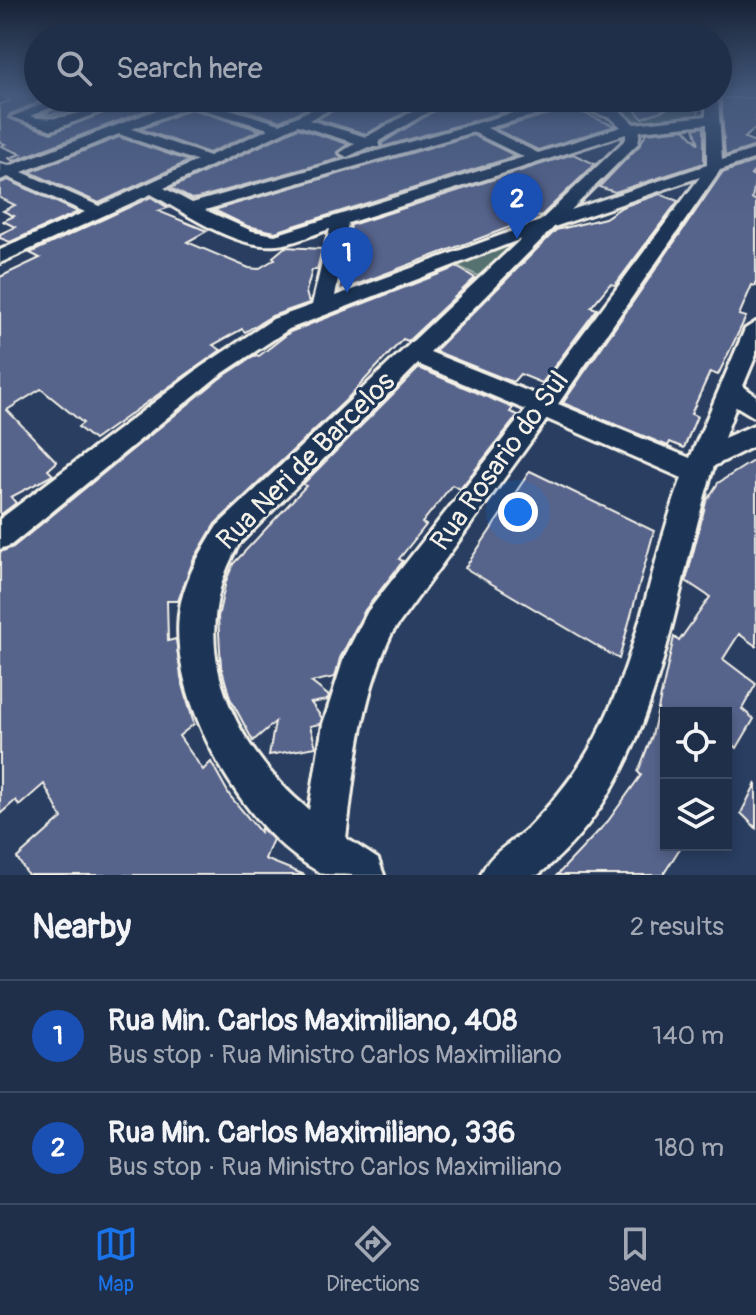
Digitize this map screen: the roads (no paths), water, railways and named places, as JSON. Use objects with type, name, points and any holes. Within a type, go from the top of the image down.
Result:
[{"type":"street","points":[[3,172],[103,135]]},
{"type":"street","points":[[136,135],[211,161]]},
{"type":"street","points":[[0,257],[267,135]]},
{"type":"street","points":[[343,135],[394,150]]},
{"type":"street","points":[[305,176],[380,135]]},
{"type":"street","points":[[192,208],[450,135]]},
{"type":"street","points":[[489,135],[539,159]]},
{"type":"street","points":[[152,188],[270,240],[340,223],[611,135]]},
{"type":"street","name":"Rua Neri de Barcelos","points":[[362,875],[281,813],[255,785],[228,745],[203,685],[195,633],[198,590],[213,554],[228,535],[589,185],[633,140],[632,135]]},
{"type":"street","points":[[713,135],[715,167]]},
{"type":"street","points":[[0,536],[238,351],[281,324],[551,222],[756,153]]},
{"type":"street","name":"Rua Rosario do Sul","points":[[324,846],[342,724],[368,646],[380,622],[470,507],[540,405],[715,167]]},
{"type":"street","points":[[3,172],[99,212]]},
{"type":"street","points":[[589,185],[603,194],[622,197]]},
{"type":"street","points":[[322,308],[340,223]]},
{"type":"street","points":[[503,875],[564,826],[615,743],[633,698],[699,466],[756,329]]},
{"type":"street","points":[[413,353],[699,466]]},
{"type":"street","points":[[730,388],[756,409]]},
{"type":"street","points":[[699,466],[756,434]]},
{"type":"place","name":"Rua Min. Carlos Maximiliano, 336","points":[[517,239]]},
{"type":"place","name":"Rua Min. Carlos Maximiliano, 408","points":[[347,293]]}]
